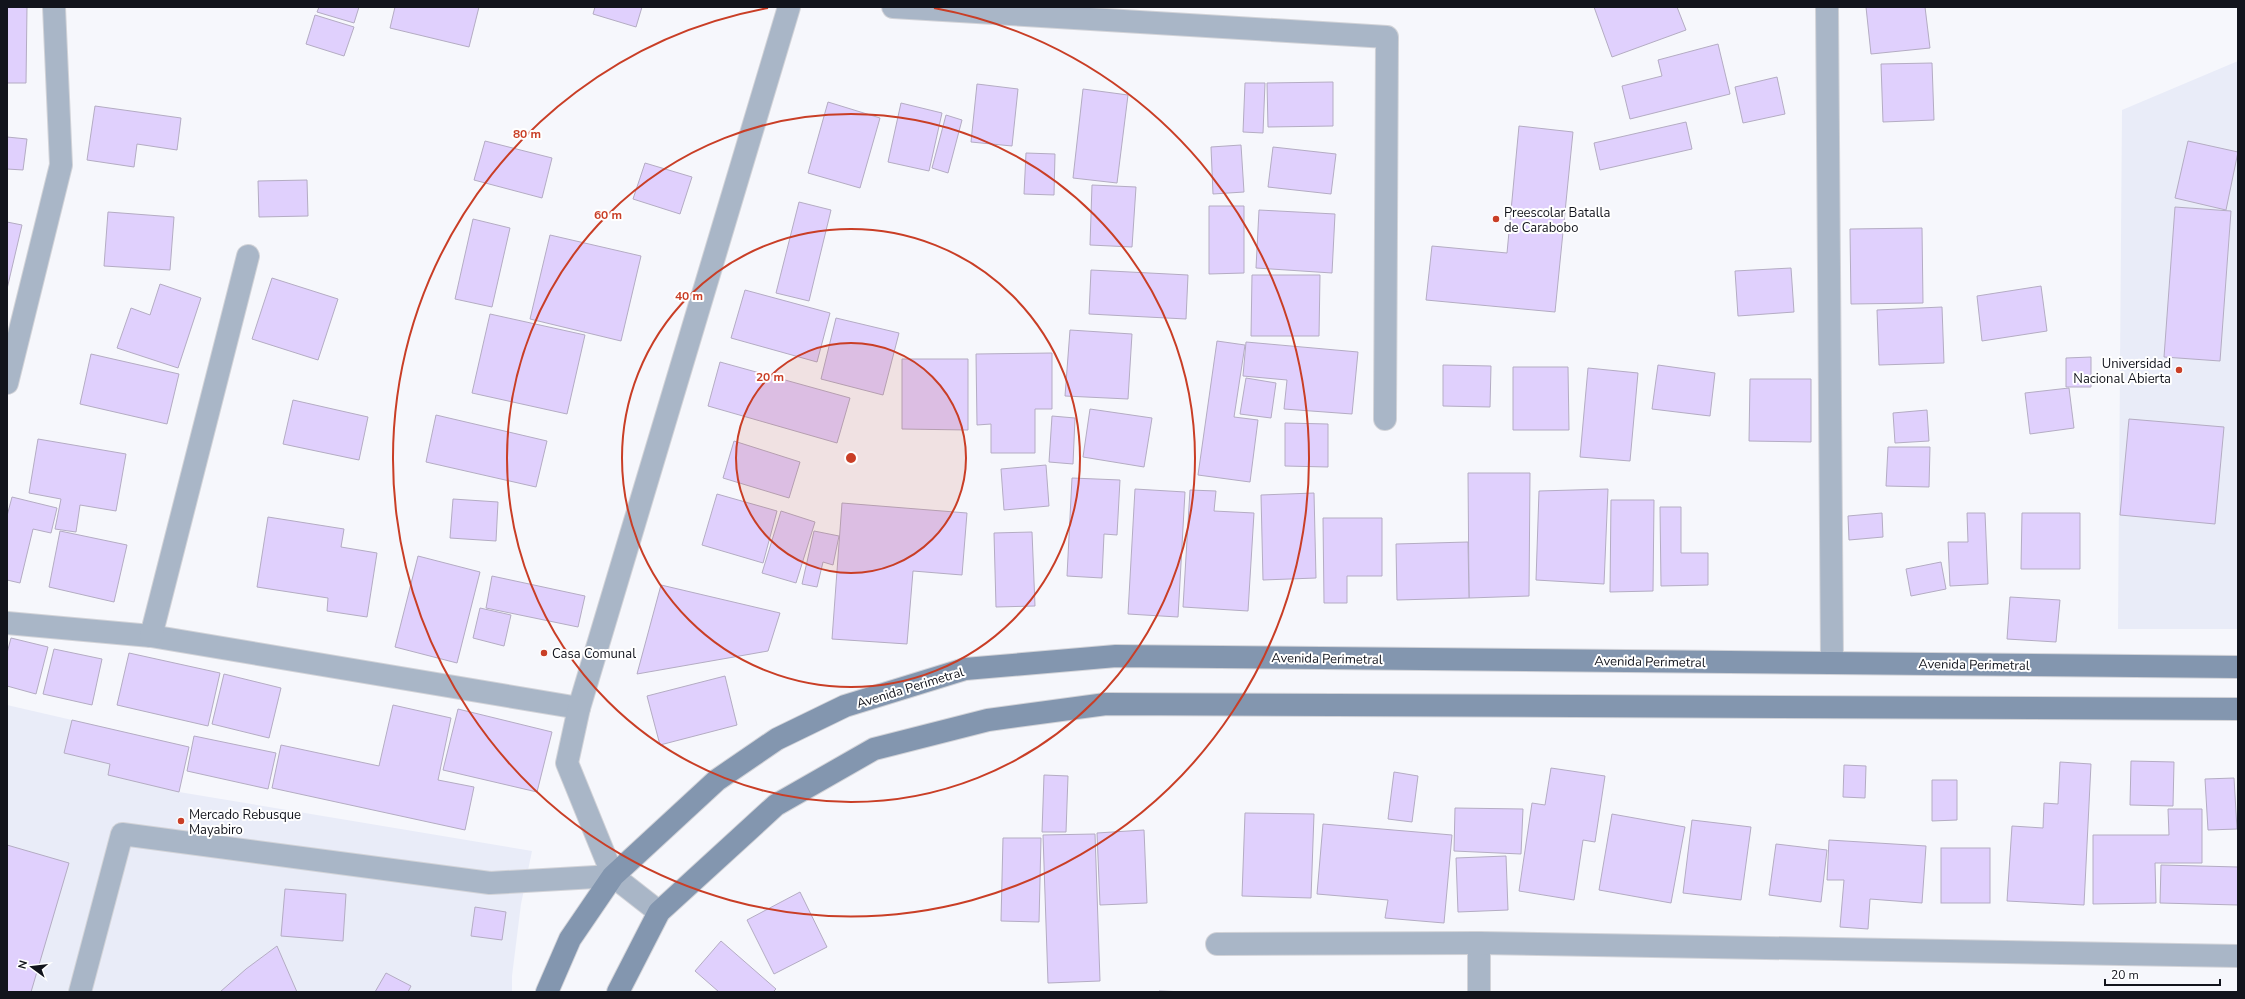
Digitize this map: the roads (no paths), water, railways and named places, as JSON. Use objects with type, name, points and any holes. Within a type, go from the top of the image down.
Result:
[{"type":"main road","name":"Avenida Perimetral","points":[[547,992],[570,939],[613,876],[716,780],[777,739],[845,706],[965,669],[1116,656],[2238,667]]},
{"type":"main road","points":[[618,992],[659,912],[776,805],[874,749],[988,720],[1106,704],[2238,709]]},
{"type":"street","points":[[7,383],[61,165],[54,7]]},
{"type":"street","points":[[659,912],[613,876],[567,763],[579,708],[789,7]]},
{"type":"street","points":[[893,7],[1387,37],[1385,419]]},
{"type":"street","points":[[1826,7],[1832,663]]},
{"type":"street","points":[[151,636],[248,256]]},
{"type":"street","points":[[7,623],[151,636],[579,708]]},
{"type":"street","points":[[80,992],[122,834],[490,883],[613,876]]},
{"type":"street","points":[[1479,943],[1479,992]]},
{"type":"street","points":[[1216,944],[1479,943],[2238,956]]},
{"type":"place","name":"Preescolar Batalla de Carabobo","points":[[1496,219]]},
{"type":"place","name":"Universidad Nacional Abierta","points":[[2179,370]]},
{"type":"place","name":"Casa Comunal","points":[[544,653]]},
{"type":"place","name":"Mercado Rebusque Mayabiro","points":[[181,821]]}]
